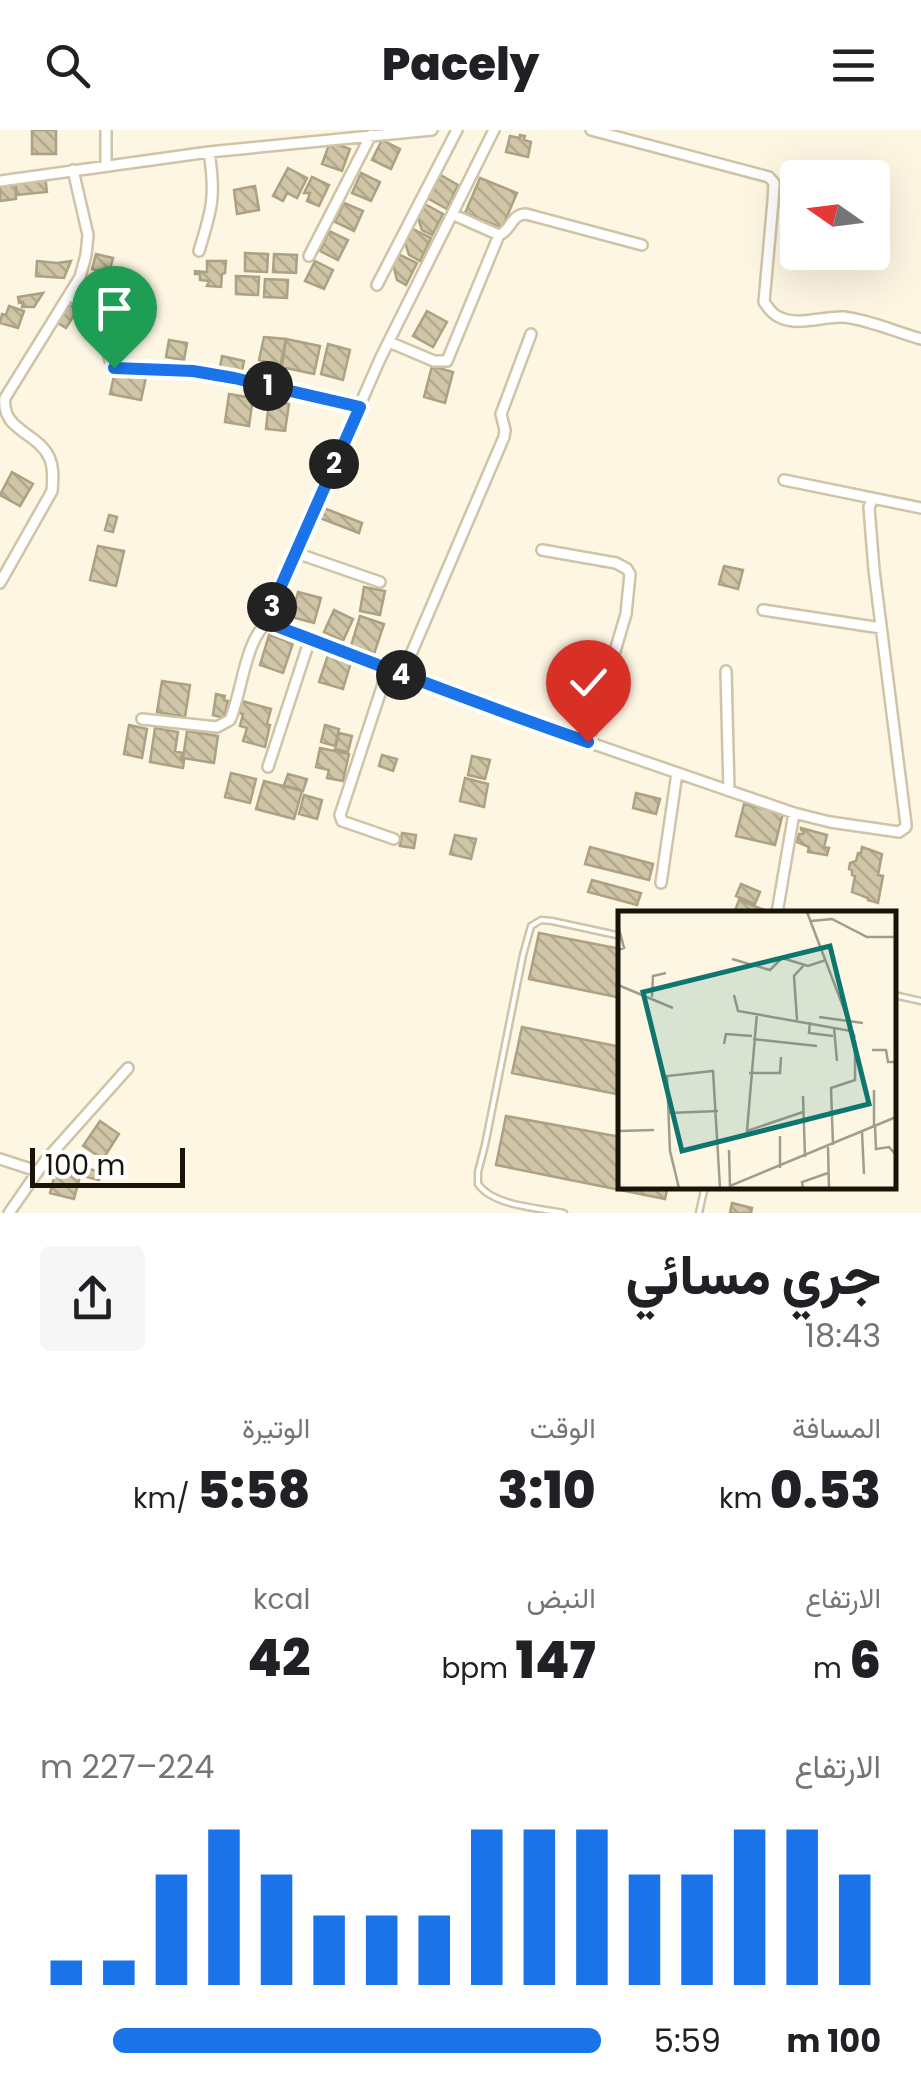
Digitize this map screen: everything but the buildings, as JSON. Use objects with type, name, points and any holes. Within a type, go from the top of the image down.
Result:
[{"type":"street","points":[[106,130],[106,166]]},
{"type":"street","points":[[0,180],[210,152],[432,130]]},
{"type":"street","points":[[377,285],[457,130]]},
{"type":"street","points":[[494,130],[389,342],[269,613],[276,626],[486,707],[794,813],[899,832],[906,828],[870,523],[873,499]]},
{"type":"street","points":[[591,130],[769,177],[774,183],[764,302],[779,318],[854,318],[921,339]]},
{"type":"street","points":[[309,256],[371,135]]},
{"type":"street","points":[[199,251],[213,203],[210,152]]},
{"type":"street","points":[[0,582],[52,490],[50,457],[8,418],[4,408],[6,398],[80,276],[88,235],[73,170]]},
{"type":"street","points":[[454,215],[499,235],[520,214],[526,214],[642,245]]},
{"type":"street","points":[[389,342],[447,362],[499,235]]},
{"type":"street","points":[[70,294],[104,330],[108,360],[114,368],[193,371],[360,407]]},
{"type":"street","points":[[402,675],[504,437],[501,414],[531,334]]},
{"type":"street","points":[[784,480],[921,508]]},
{"type":"street","points":[[542,550],[616,564],[630,574],[626,614],[588,742]]},
{"type":"street","points":[[296,553],[380,582]]},
{"type":"street","points":[[762,610],[881,628]]},
{"type":"street","points":[[142,719],[217,727],[230,720],[255,639],[262,625],[270,620]]},
{"type":"street","points":[[268,767],[310,639]]},
{"type":"street","points":[[388,670],[340,816],[342,822],[394,839]]},
{"type":"street","points":[[726,671],[729,790]]},
{"type":"street","points":[[660,883],[676,773]]},
{"type":"street","points":[[778,911],[794,813]]},
{"type":"street","points":[[9,1213],[37,1171],[128,1068]]},
{"type":"street","points":[[0,1160],[37,1171]]},
{"type":"lane","points":[[564,1213],[489,1196],[478,1184],[478,1172],[532,926],[541,920],[552,921],[618,935]]},
{"type":"lane","points":[[896,996],[921,1002]]},
{"type":"lane","points":[[700,1213],[705,1188]]},
{"type":"route","points":[[114,368],[193,371],[360,407],[269,613],[270,620],[276,626],[402,675],[588,742]]}]
